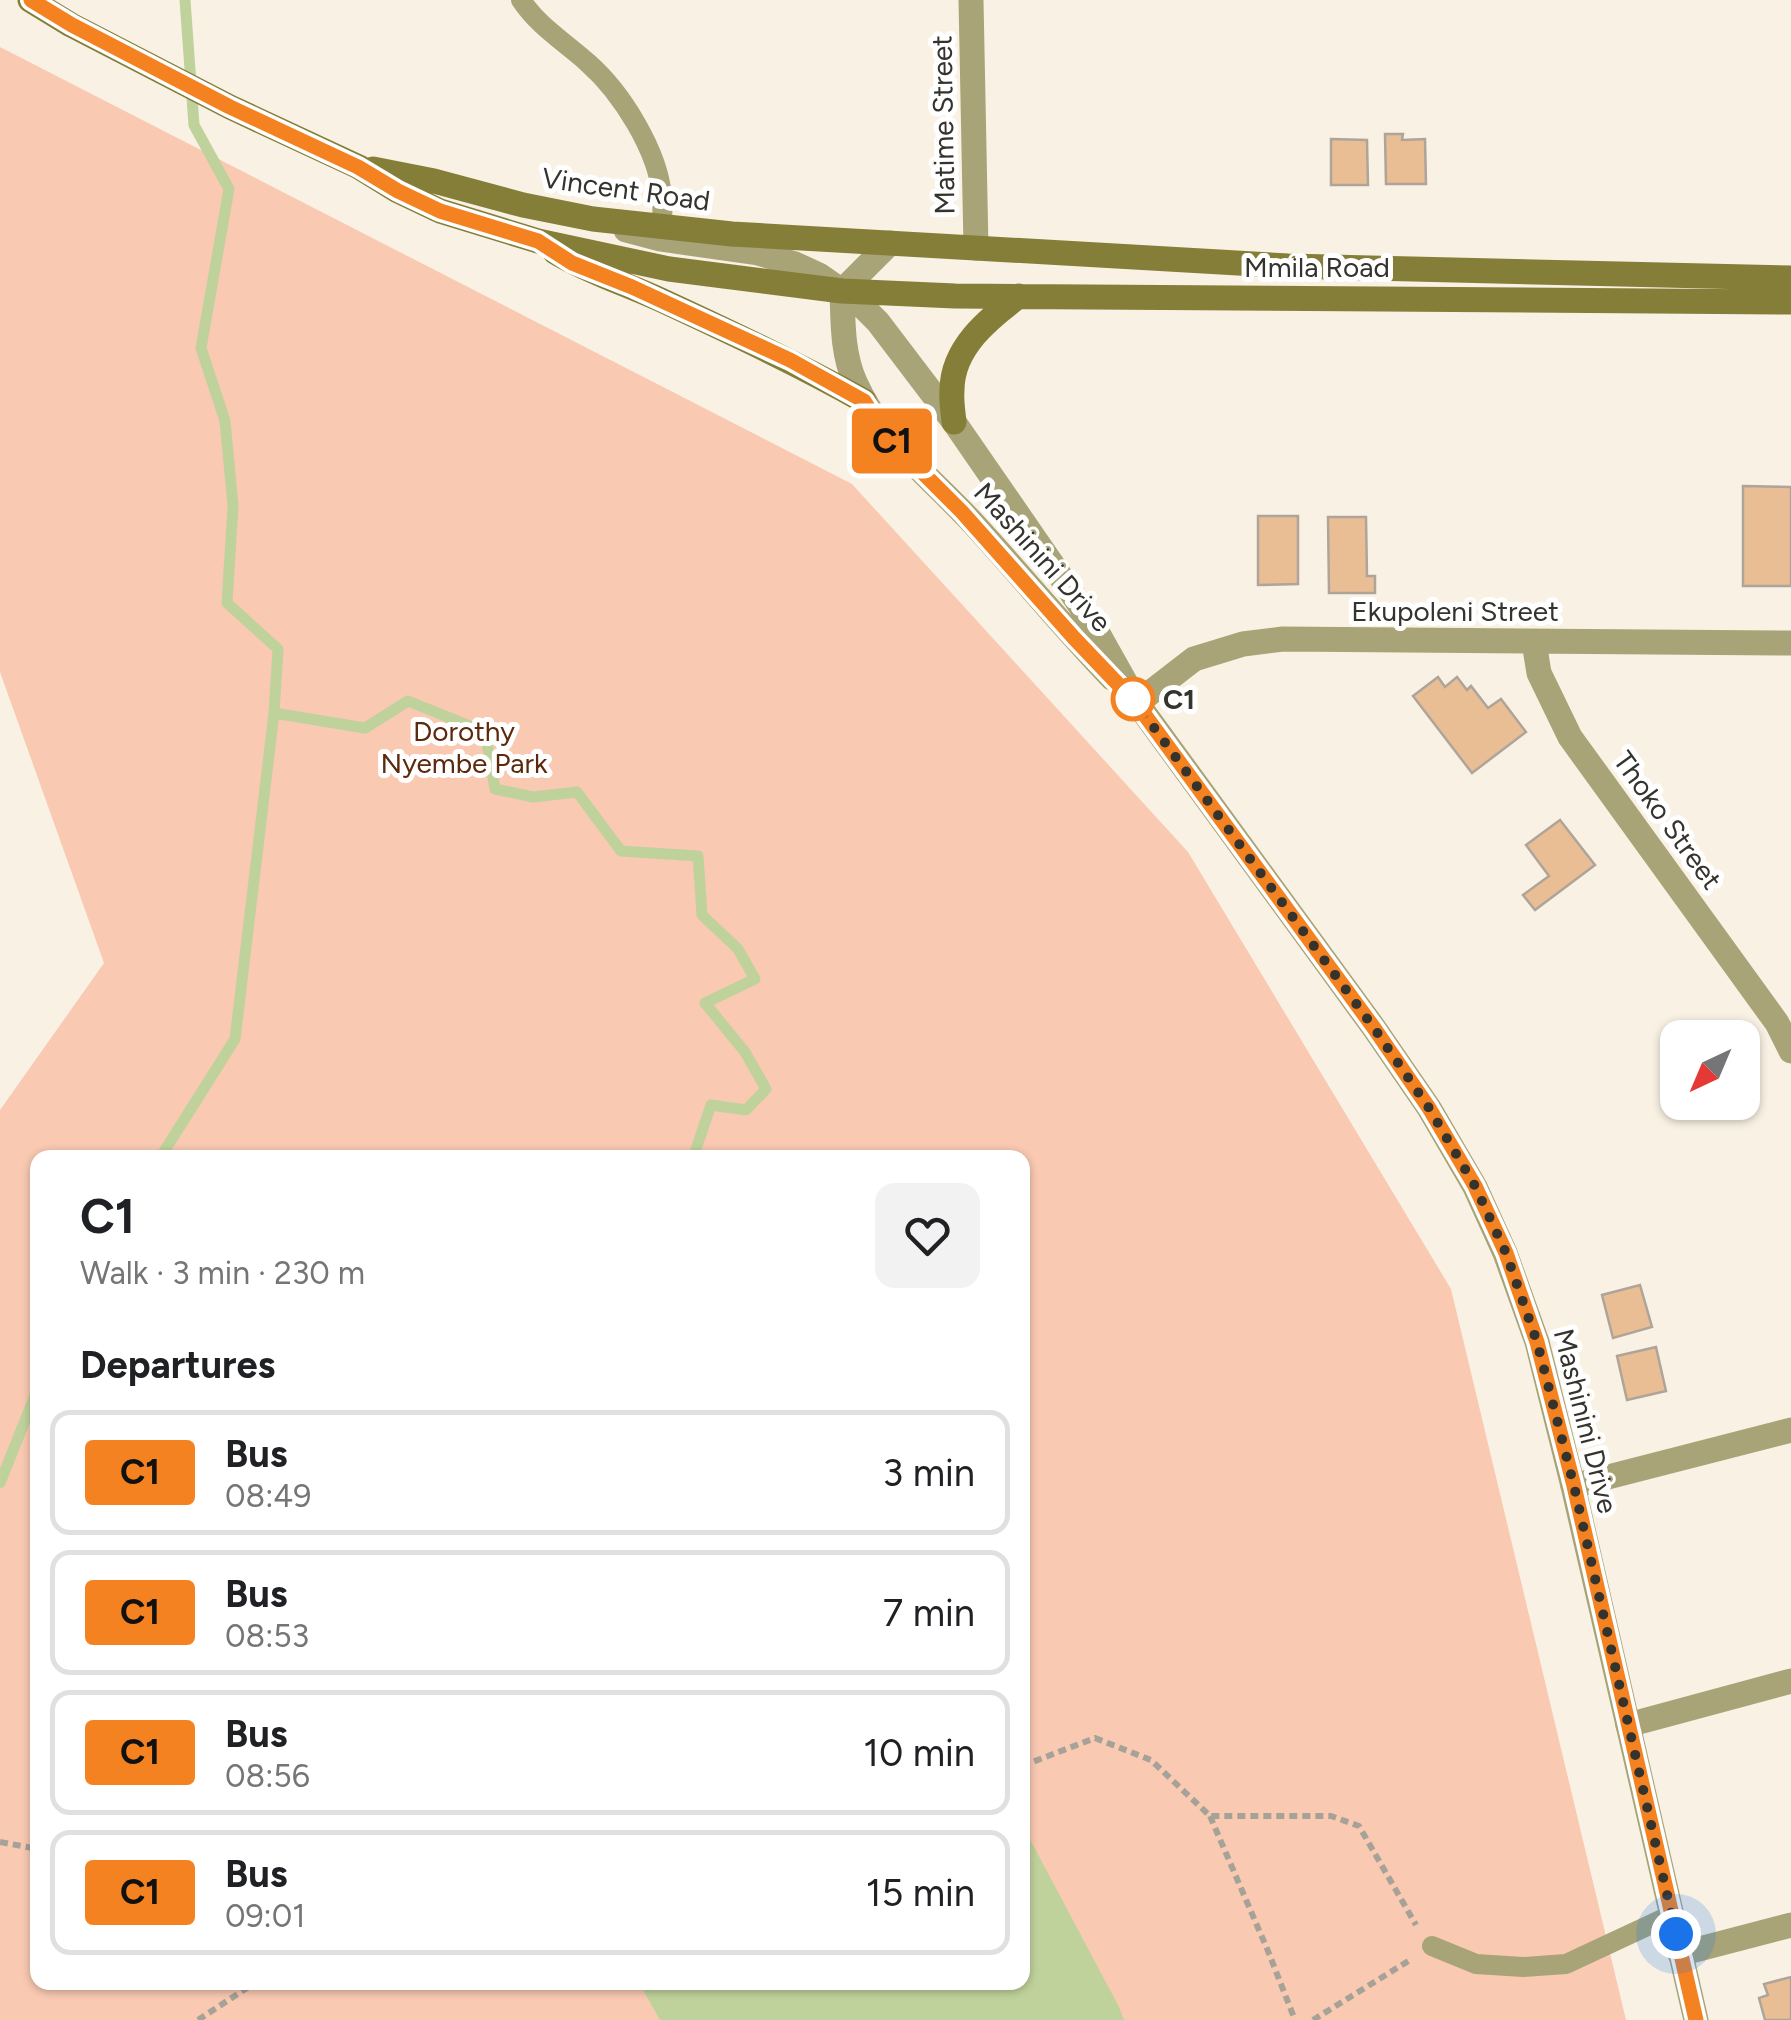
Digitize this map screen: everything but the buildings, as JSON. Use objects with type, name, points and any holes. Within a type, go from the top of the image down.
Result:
[{"type":"main road","name":"Vincent Road","points":[[30,0],[230,107],[358,167],[440,211],[538,241],[670,269],[842,290]]},
{"type":"main road","name":"Vincent Road","points":[[358,167],[401,173],[593,219],[732,234],[890,243]]},
{"type":"main road","points":[[538,241],[572,263],[790,360],[864,401]]},
{"type":"main road","name":"Mmila Road","points":[[890,243],[1789,294]]},
{"type":"main road","name":"Mmila Road","points":[[842,290],[955,296],[1789,294]]},
{"type":"main road","points":[[954,422],[953,377],[966,348],[991,317],[1020,296]]},
{"type":"street","name":"Matime Street","points":[[971,0],[976,248]]},
{"type":"street","name":"Mashinini Drive","points":[[593,219],[660,239],[758,253],[796,264],[819,275],[862,306],[954,422],[1095,628],[1136,703]]},
{"type":"street","points":[[842,290],[890,243]]},
{"type":"street","name":"Mashinini Drive","points":[[842,290],[845,347],[852,376],[879,425],[1136,703],[1374,1028],[1429,1108],[1475,1186],[1506,1253],[1537,1342],[1574,1486],[1696,2020]]},
{"type":"street","name":"Ekupoleni Street","points":[[1136,703],[1194,658],[1243,644],[1283,639],[1791,643]]},
{"type":"street","name":"Thoko Street","points":[[1534,642],[1539,673],[1570,737],[1784,1019],[1791,1051]]},
{"type":"street","points":[[1574,1486],[1791,1430]]},
{"type":"street","points":[[1628,1725],[1791,1681]]},
{"type":"street","points":[[1680,1954],[1791,1925]]},
{"type":"lane","points":[[521,0],[540,24],[590,65],[641,132],[656,167],[662,195],[662,227]]},
{"type":"lane","points":[[1432,1946],[1476,1964],[1523,1968],[1566,1964],[1671,1914]]},
{"type":"path","points":[[1030,1763],[1095,1738],[1151,1760],[1210,1816],[1295,2020]]},
{"type":"path","points":[[1210,1816],[1331,1816],[1359,1826],[1410,1918],[1432,1946],[1313,2020]]},
{"type":"path","points":[[0,1842],[30,1848]]},
{"type":"path","points":[[198,2020],[244,1990]]},
{"type":"green space","name":"Dorothy Nyembe Park","points":[[0,47],[852,484],[1188,852],[1451,1289],[1626,2020],[0,2020],[0,1110],[104,963],[0,672]]},
{"type":"shaded area","points":[[1030,1839],[1124,2020],[660,2020],[643,1990],[1030,1990]]},
{"type":"waterway","points":[[165,1150],[235,1039],[274,713],[278,649],[227,603],[233,506],[225,421],[201,348],[229,189],[194,125],[185,0]]},
{"type":"waterway","points":[[274,713],[365,728],[408,701],[485,732],[495,789],[533,797],[577,792],[621,851],[698,856],[702,915],[738,949],[755,979],[705,1003],[745,1052],[766,1089],[746,1110],[711,1105],[696,1150]]},
{"type":"waterway","points":[[0,1483],[30,1408]]},
{"type":"bus line","name":"C1","points":[[31,0],[72,25],[230,107],[358,167],[398,191],[440,211],[538,241],[572,263],[790,360],[864,401],[904,454],[941,489],[1136,703],[1429,1108],[1475,1186],[1506,1253],[1537,1342],[1574,1486],[1696,2020]]},
{"type":"place","name":"C1","points":[[1133,699]]},
{"type":"route","points":[[1133,699],[1429,1108],[1475,1186],[1506,1253],[1537,1342],[1574,1486],[1676,1934]]}]
